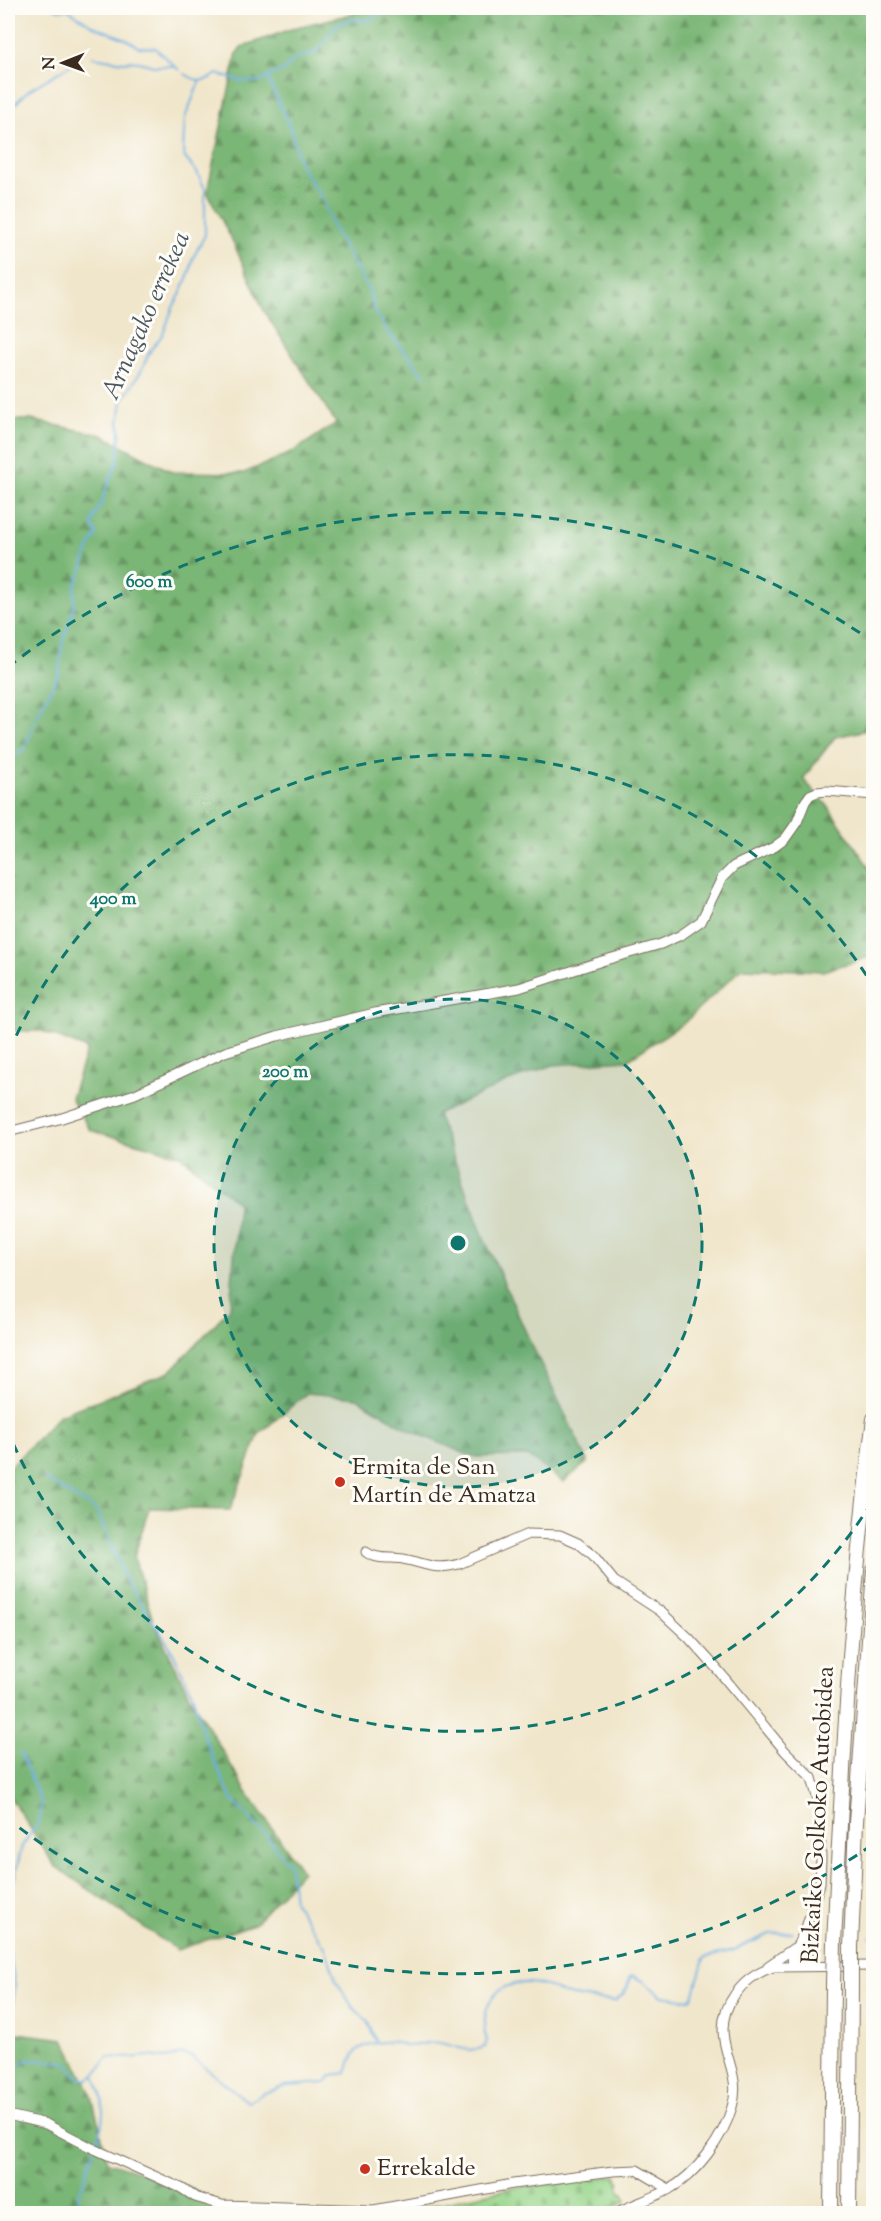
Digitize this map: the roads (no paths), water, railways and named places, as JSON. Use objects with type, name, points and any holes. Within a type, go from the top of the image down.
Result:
[{"type":"highway","name":"Bizkaiko Golkoko Autobidea","points":[[831,2214],[834,1943],[850,1657],[873,1419]]},
{"type":"highway","name":"Bizkaiko Golkoko Autobidea","points":[[849,2214],[851,1947],[856,1822],[873,1570]]},
{"type":"street","points":[[8,1132],[59,1119],[135,1094],[225,1052],[277,1036],[375,1013],[519,988],[661,944],[681,935],[700,921],[722,878],[734,866],[774,847],[785,839],[797,822],[810,795],[828,791],[873,795]]},
{"type":"street","points":[[366,1552],[372,1557],[404,1559],[427,1567],[448,1567],[528,1534],[561,1535],[578,1543],[594,1555],[614,1581],[660,1611],[717,1668],[785,1752],[812,1778],[820,1808],[820,1883],[800,1946],[791,1959],[795,1966]]},
{"type":"street","points":[[800,1946],[815,1966]]},
{"type":"street","points":[[613,2214],[669,2189],[689,2174],[703,2157],[724,2126],[736,2091],[735,2074],[722,2030],[725,2015],[740,1987],[800,1946]]},
{"type":"street","points":[[763,1970],[795,1966],[873,1966]]},
{"type":"street","points":[[8,2115],[46,2124],[90,2147],[181,2188],[195,2197],[222,2205],[374,2210],[513,2184],[637,2170],[669,2189]]},
{"type":"waterway","points":[[54,8],[67,9],[93,26],[128,40],[138,47],[155,48],[179,70]]},
{"type":"waterway","points":[[185,74],[198,80],[209,79],[217,74],[241,81],[260,82],[272,74],[283,71],[296,58],[315,53],[335,25],[350,20],[371,20],[385,8]]},
{"type":"waterway","points":[[93,57],[124,62],[135,61],[154,66],[173,66]]},
{"type":"waterway","points":[[8,107],[15,104],[29,90],[79,60]]},
{"type":"waterway","points":[[267,77],[291,129],[300,164],[323,200],[332,226],[370,292],[374,309],[388,332],[424,375]]},
{"type":"waterway","name":"Arnagako errekea","points":[[8,761],[11,756],[24,750],[36,718],[59,673],[62,646],[74,605],[75,585],[97,533],[92,526],[94,516],[101,505],[118,460],[122,401],[141,371],[150,351],[163,334],[190,271],[193,258],[205,235],[205,189],[197,172],[185,158],[183,150],[185,118],[200,80]]},
{"type":"waterway","points":[[45,1479],[97,1511],[125,1579],[170,1647],[193,1695],[205,1740],[232,1800],[264,1833],[290,1866],[294,1902],[325,1947],[337,1982],[352,2006],[367,2021],[377,2043]]},
{"type":"waterway","points":[[8,1904],[22,1846],[40,1820],[41,1802],[21,1754]]},
{"type":"waterway","points":[[8,2065],[20,2064],[27,2060],[65,2062],[78,2077],[87,2080],[95,2075],[108,2057],[166,2058],[183,2054],[192,2057],[248,2102],[264,2093],[285,2086],[325,2083],[332,2075],[347,2073],[356,2052],[369,2044],[395,2042],[408,2046],[440,2043],[468,2050],[485,2047],[487,2040],[484,2021],[491,1999],[497,1992],[514,1984],[533,1983],[552,1988],[562,1994],[615,2001],[625,1991],[629,1978],[633,1976],[662,1996],[690,2000],[693,1997],[704,1958],[734,1950],[770,1934],[793,1932]]},
{"type":"waterway","points":[[8,1944],[15,1987],[8,2036]]},
{"type":"waterway","points":[[95,2076],[103,2102],[101,2128],[96,2146]]},
{"type":"waterway","points":[[72,2214],[94,2151]]},
{"type":"place","name":"Ermita de San Martín de Amatza","points":[[340,1482]]},
{"type":"place","name":"Errekalde","points":[[365,2169]]}]
